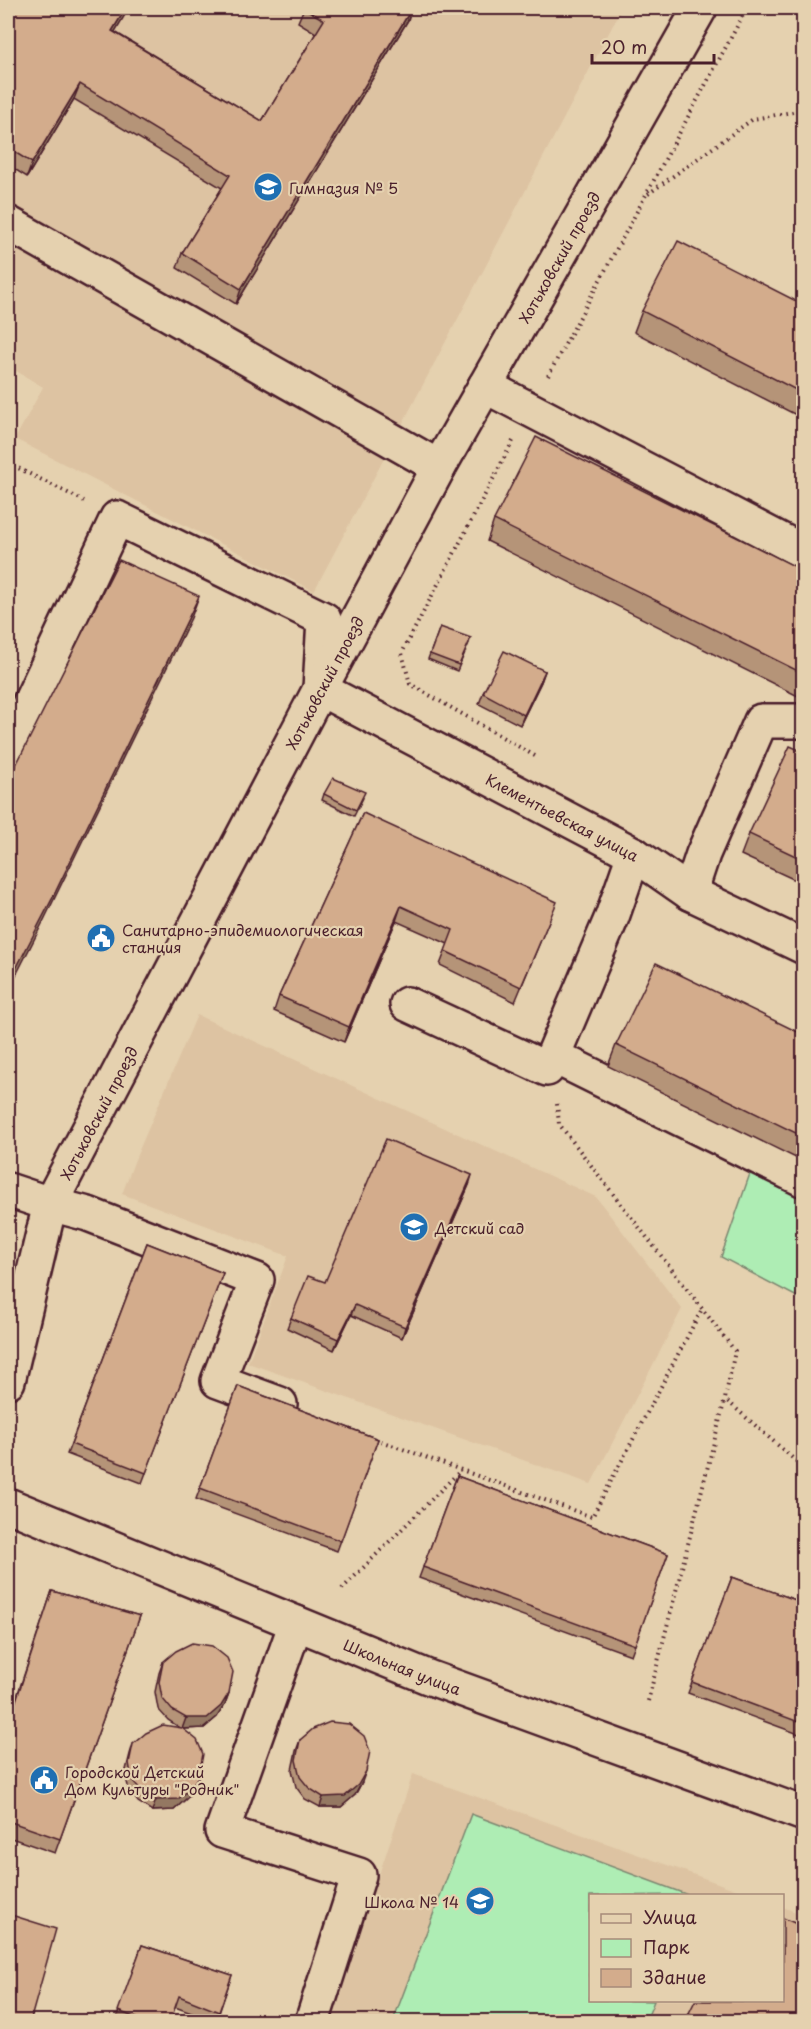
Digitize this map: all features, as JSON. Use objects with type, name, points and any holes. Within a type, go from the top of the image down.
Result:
[{"type":"main road","name":"Хотьковский проезд","points":[[8,1381],[50,1204],[439,467],[700,8]]},
{"type":"main road","points":[[8,223],[439,467]]},
{"type":"main road","points":[[485,386],[804,552]]},
{"type":"main road","points":[[8,749],[117,518],[324,619],[320,689]]},
{"type":"main road","name":"Клементьевская улица","points":[[320,689],[634,854],[690,892],[804,947]]},
{"type":"main road","points":[[690,892],[703,854],[761,722],[804,721]]},
{"type":"main road","points":[[407,1004],[547,1069],[612,917],[634,854]]},
{"type":"main road","points":[[553,1056],[804,1180]]},
{"type":"main road","points":[[8,1190],[88,1214],[256,1280],[218,1381],[307,1414]]},
{"type":"main road","name":"Школьная улица","points":[[8,1505],[428,1677],[804,1814]]},
{"type":"main road","points":[[296,1623],[222,1831],[359,1875],[312,2022]]},
{"type":"path","points":[[402,653],[530,409],[747,8]]},
{"type":"path","points":[[645,196],[753,118],[804,110]]},
{"type":"path","points":[[8,463],[117,518]]},
{"type":"path","points":[[553,1056],[559,1124],[735,1351],[725,1399],[648,1701]]},
{"type":"path","points":[[373,1438],[592,1517],[702,1309]]},
{"type":"path","points":[[725,1399],[804,1468]]},
{"type":"path","points":[[342,1589],[461,1470]]},
{"type":"shaded area","name":"Гимназия № 5","points":[[8,8],[622,8],[314,591],[15,439],[43,387],[8,366]]},
{"type":"shaded area","name":"Детский сад","points":[[197,1015],[596,1197],[682,1309],[591,1484],[248,1363],[288,1256],[122,1194]]},
{"type":"shaded area","name":"Школа № 14","points":[[413,1774],[748,1894],[589,1894],[589,2002],[784,2002],[784,1907],[803,1915],[803,2021],[329,2022]]},
{"type":"green space","points":[[753,1165],[803,1191],[803,1300],[721,1257]]},
{"type":"green space","points":[[471,1814],[685,1894],[589,1894],[589,2002],[654,2002],[646,2021],[393,2021]]},
{"type":"building","points":[[8,8],[126,8],[112,31],[262,121],[324,20],[304,8],[412,8],[241,289],[182,253],[230,175],[80,84],[32,163],[8,148]]},
{"type":"building","points":[[678,241],[804,305],[804,394],[642,311]]},
{"type":"building","points":[[536,437],[804,571],[804,674],[494,520]]},
{"type":"building","points":[[119,560],[199,596],[52,899],[8,984],[8,781]]},
{"type":"building","points":[[440,627],[471,638],[459,665],[430,654]]},
{"type":"building","points":[[504,651],[545,671],[524,715],[483,693]]},
{"type":"building","points":[[790,746],[804,752],[804,860],[749,834]]},
{"type":"building","points":[[333,778],[365,792],[356,810],[324,794]]},
{"type":"building","points":[[363,813],[557,902],[521,987],[445,951],[453,930],[401,906],[349,1027],[279,996]]},
{"type":"building","points":[[656,963],[804,1035],[804,1137],[616,1045]]},
{"type":"building","points":[[386,1139],[472,1175],[405,1327],[355,1305],[338,1339],[291,1318],[308,1276],[325,1282]]},
{"type":"building","points":[[147,1243],[223,1273],[146,1473],[71,1444]]},
{"type":"building","points":[[238,1386],[378,1439],[341,1541],[200,1488]]},
{"type":"building","points":[[457,1476],[668,1554],[635,1645],[423,1567]]},
{"type":"building","points":[[732,1577],[804,1603],[804,1724],[692,1682]]},
{"type":"building","name":"Городской Детский Дом Культуры \"Родник\"","points":[[52,1591],[140,1616],[60,1839],[8,1821],[8,1725]]},
{"type":"building","points":[[192,1643],[212,1646],[227,1658],[233,1672],[229,1693],[221,1706],[207,1718],[186,1718],[172,1710],[162,1698],[159,1682],[163,1662],[176,1651]]},
{"type":"building","points":[[330,1722],[349,1724],[364,1736],[370,1751],[366,1771],[358,1785],[345,1796],[323,1797],[309,1788],[300,1777],[296,1760],[300,1740],[313,1729]]},
{"type":"building","points":[[163,1725],[182,1728],[197,1740],[203,1754],[199,1775],[191,1788],[178,1799],[156,1800],[142,1791],[132,1780],[129,1763],[133,1744],[146,1733]]},
{"type":"building","points":[[8,1914],[56,1929],[30,2022],[8,2022]]},
{"type":"building","points":[[784,1918],[804,1927],[804,2022],[706,2022],[689,2013],[694,2002],[784,2002]]},
{"type":"building","points":[[142,1945],[232,1975],[219,2012],[179,1996],[170,2022],[147,2022],[118,2011]]},
{"type":"place","name":"Гимназия № 5","points":[[268,187]]},
{"type":"place","name":"Санитарно-эпидемиологическая станция","points":[[101,938]]},
{"type":"place","name":"Детский сад","points":[[414,1227]]},
{"type":"place","name":"Городской Детский Дом Культуры \"Родник\"","points":[[44,1780]]},
{"type":"place","name":"Школа № 14","points":[[480,1901]]}]
